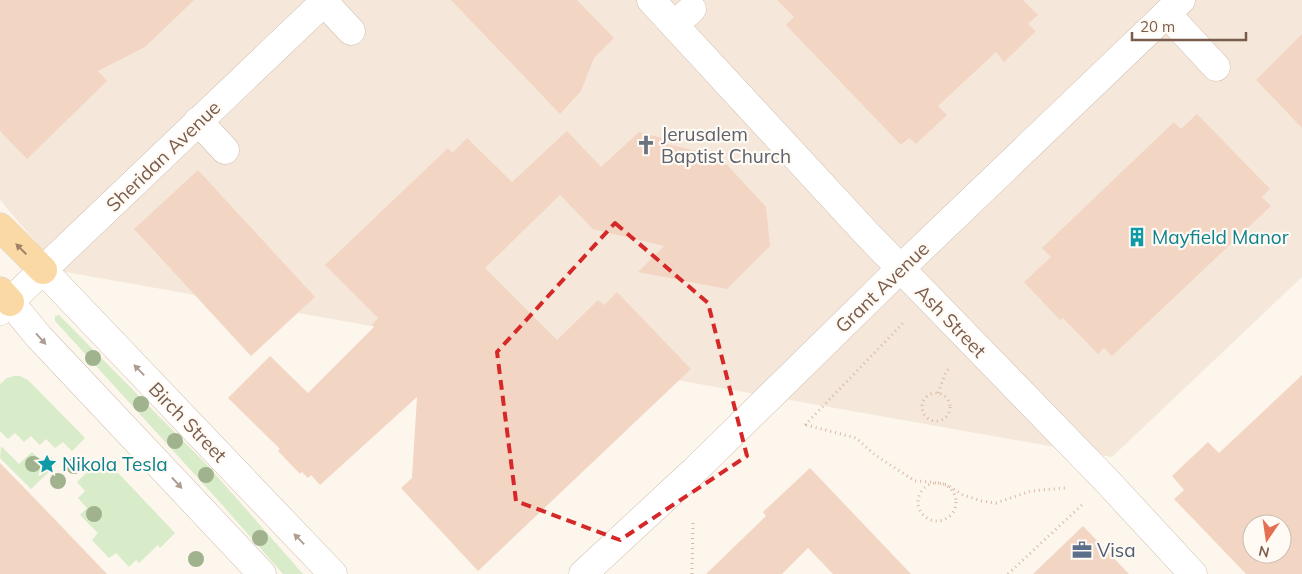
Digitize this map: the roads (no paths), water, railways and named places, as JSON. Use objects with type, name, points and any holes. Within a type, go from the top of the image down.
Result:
[{"type":"main road","points":[[0,228],[43,270]]},
{"type":"street","name":"Ash Street","points":[[650,0],[683,17],[900,269],[1098,490],[1193,574]]},
{"type":"street","points":[[324,1],[351,31]]},
{"type":"street","name":"Sheridan Avenue","points":[[3,302],[43,270],[324,1]]},
{"type":"street","points":[[1174,7],[1216,67]]},
{"type":"street","name":"Grant Avenue","points":[[583,574],[694,471],[900,269],[1174,7]]},
{"type":"street","points":[[198,121],[225,150]]},
{"type":"street","name":"Birch Street","points":[[43,270],[333,574]]},
{"type":"street","points":[[3,302],[39,337],[262,574]]},
{"type":"place","name":"Jerusalem Baptist Church","points":[[646,145]]},
{"type":"place","name":"Mayfield Manor","points":[[1137,237]]},
{"type":"place","name":"Nikola Tesla","points":[[47,464]]},
{"type":"place","name":"Visa","points":[[1082,550]]}]
